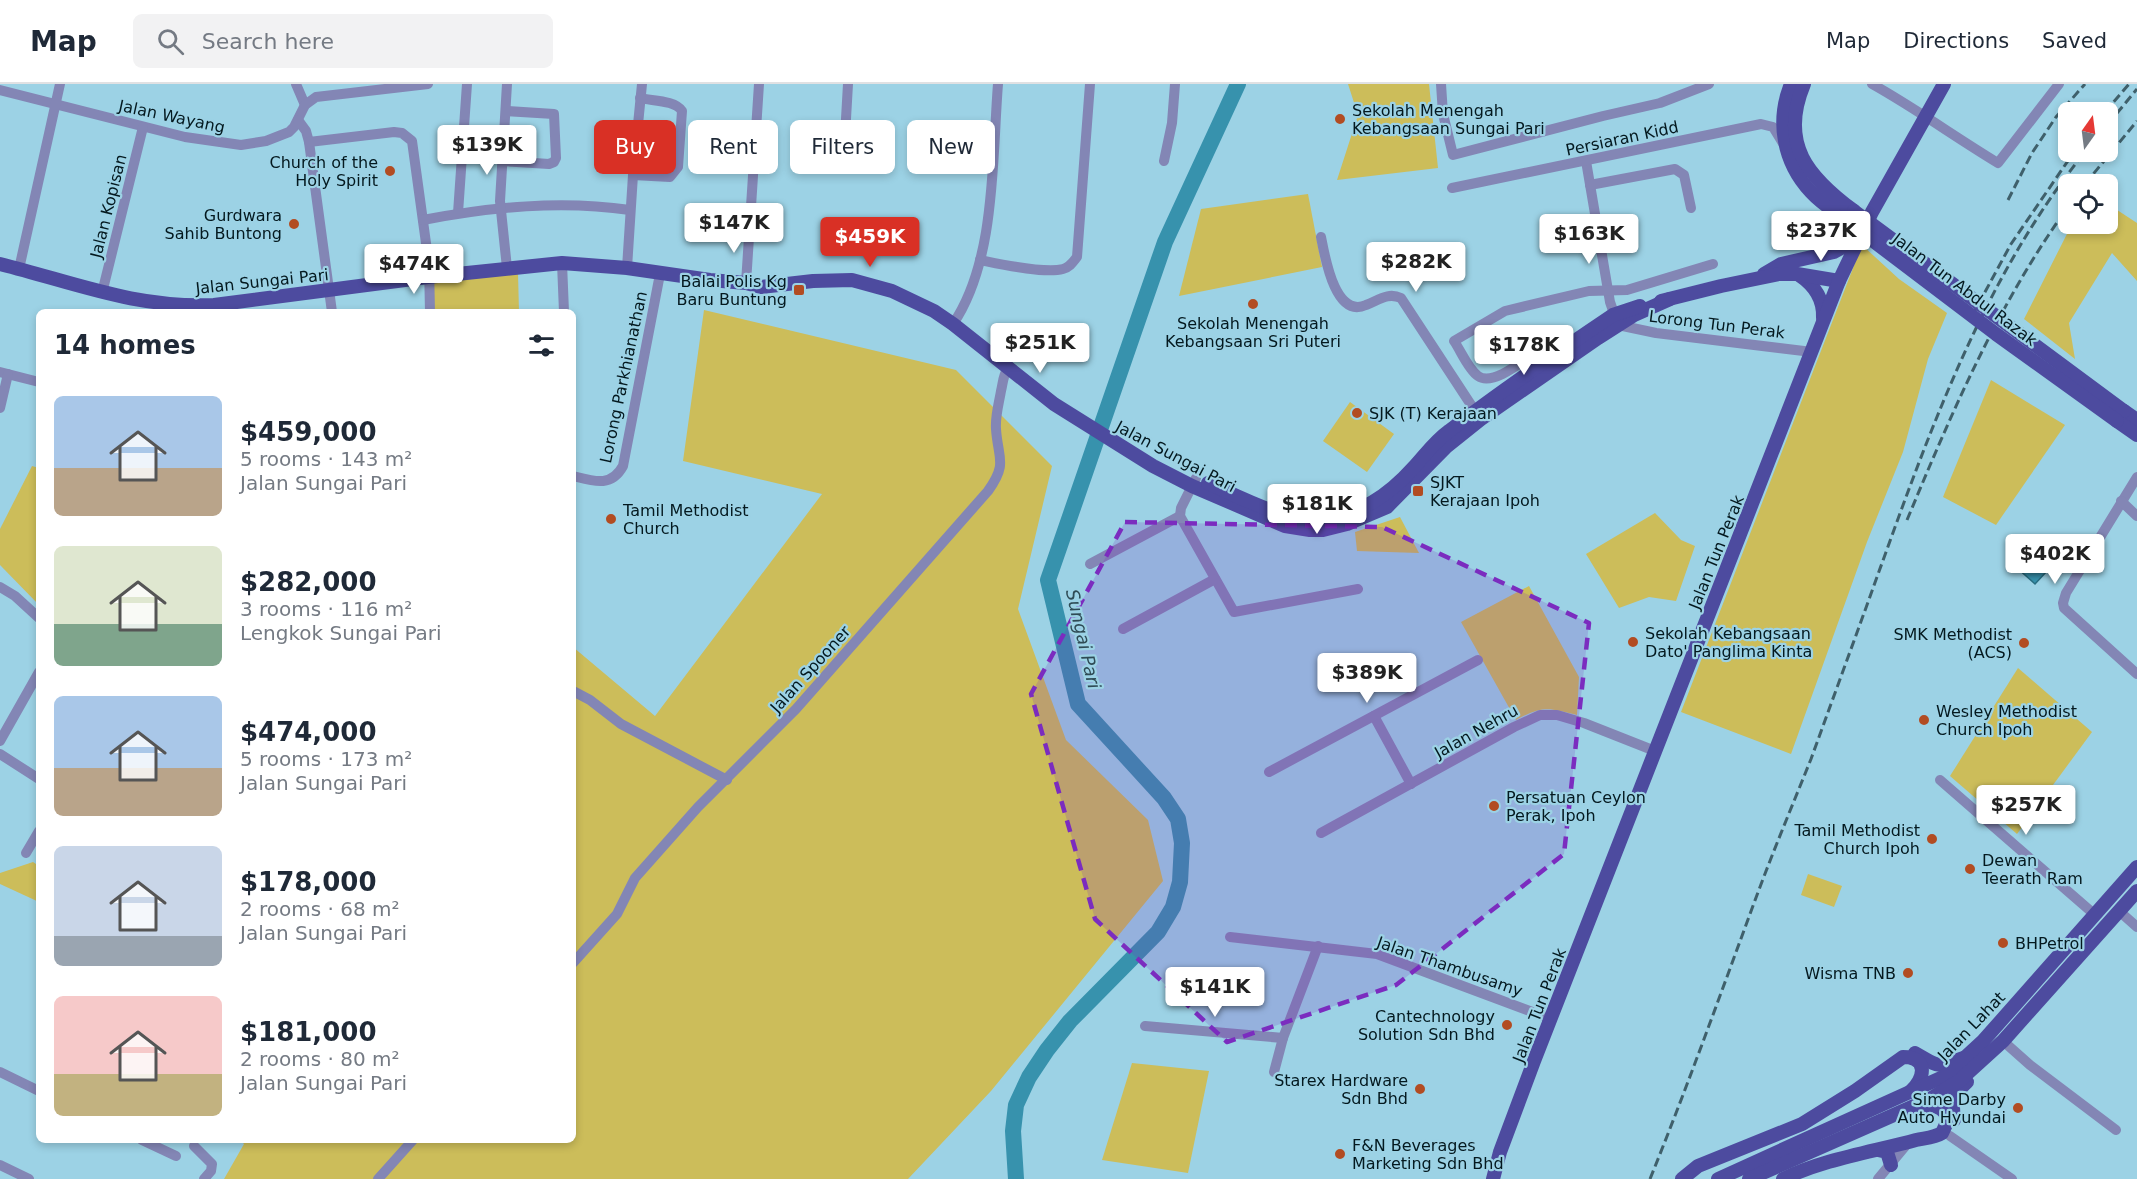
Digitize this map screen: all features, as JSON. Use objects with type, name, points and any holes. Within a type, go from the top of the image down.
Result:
[{"type":"main road","name":"Jalan Tun Abdul Razak","points":[[1791,84],[1782,118],[1785,147],[1803,183],[1821,201],[1851,216],[2120,416],[2137,435]]},
{"type":"main road","name":"Jalan Tun Abdul Razak","points":[[1804,84],[1795,123],[1799,150],[1811,173],[1851,216]]},
{"type":"main road","name":"Jalan Tun Perak","points":[[1493,1179],[1500,1152],[1551,1018],[1839,282],[1858,239],[1944,84]]},
{"type":"main road","points":[[1754,279],[1781,264],[1834,252],[1858,239]]},
{"type":"main road","name":"Jalan Sungai Pari","points":[[0,264],[129,300],[179,306],[242,306],[330,290],[562,263],[627,268],[660,274],[746,283],[752,279],[777,280],[845,273],[860,275],[894,286],[955,320],[1056,402]]},
{"type":"main road","name":"Jalan Sungai Pari","points":[[955,320],[1008,368],[1132,451],[1194,482],[1288,516],[1300,519],[1321,519],[1361,508],[1380,499],[1452,441],[1502,392],[1553,356],[1616,320],[1634,315],[1670,299],[1771,275],[1797,274],[1839,282]]},
{"type":"main road","points":[[1797,274],[1810,283],[1817,292],[1824,312],[1823,324]]},
{"type":"main road","name":"Jalan Sungai Pari","points":[[1478,415],[1616,320]]},
{"type":"main road","name":"Jalan Tun Abdul Razak","points":[[2120,416],[2137,420]]},
{"type":"main road","name":"Jalan Lahat","points":[[1910,1101],[1970,1055],[2137,867]]},
{"type":"main road","name":"Jalan Lahat","points":[[1719,1179],[1959,1081],[2003,1041],[2137,891]]},
{"type":"main road","points":[[1848,1094],[1877,1068],[1902,1051],[1914,1052],[1937,1065],[1970,1055]]},
{"type":"main road","points":[[1682,1179],[1698,1166],[1802,1124],[1903,1057],[1920,1064],[1923,1070],[1921,1081],[1910,1101],[1937,1106],[1945,1112],[1948,1120],[1945,1130],[1937,1136],[1804,1170],[1783,1179]]},
{"type":"main road","points":[[1907,1144],[1916,1146],[1933,1144],[1950,1136],[1954,1122],[1951,1107],[1953,1097],[1988,1057]]},
{"type":"main road","name":"Jalan Lahat","points":[[1749,1179],[1886,1111]]},
{"type":"main road","points":[[1878,1150],[1887,1152],[1891,1165]]},
{"type":"street","points":[[19,269],[60,84]]},
{"type":"street","points":[[296,84],[305,105],[316,97],[326,94],[428,84]]},
{"type":"street","points":[[458,213],[467,84]]},
{"type":"street","points":[[507,84],[501,207],[507,268]]},
{"type":"street","points":[[627,268],[642,84]]},
{"type":"street","points":[[746,283],[759,84]]},
{"type":"street","points":[[846,120],[848,84]]},
{"type":"street","points":[[955,320],[972,290],[988,222],[998,84]]},
{"type":"street","points":[[980,260],[1014,266],[1062,269],[1071,265],[1077,256],[1090,84]]},
{"type":"street","points":[[1164,161],[1172,123],[1174,84]]},
{"type":"street","points":[[1441,84],[1443,114],[1453,155],[1603,116],[1660,104],[1709,84]]},
{"type":"street","points":[[1872,84],[1909,104],[1998,163],[2059,84]]},
{"type":"street","name":"Jalan Wayang","points":[[0,90],[185,137],[241,144],[266,141],[289,132],[305,105]]},
{"type":"street","points":[[633,175],[670,177],[678,167],[682,111],[679,106],[640,98]]},
{"type":"street","points":[[502,162],[549,164],[556,158],[554,114],[506,111]]},
{"type":"street","points":[[298,120],[306,131],[309,142],[332,309]]},
{"type":"street","name":"Persiaran Kidd","points":[[1452,188],[1761,124],[1770,125],[1775,129],[1785,147]]},
{"type":"street","name":"Jalan Kopisan","points":[[102,293],[142,126]]},
{"type":"street","points":[[309,142],[394,132],[408,136],[412,141],[423,220],[430,309]]},
{"type":"street","points":[[1586,161],[1607,291],[1616,320]]},
{"type":"street","points":[[1590,185],[1675,169],[1684,175],[1691,208]]},
{"type":"street","points":[[423,220],[501,207],[576,205],[630,210]]},
{"type":"street","points":[[1320,237],[1339,297],[1354,308],[1363,307],[1391,294],[1401,298],[1478,415]]},
{"type":"street","points":[[562,263],[564,309]]},
{"type":"street","points":[[1553,356],[1541,353],[1539,350],[1494,379],[1485,380],[1476,375],[1454,341],[1505,310],[1589,291],[1627,290],[1713,264]]},
{"type":"street","name":"Lorong Parkhianathan","points":[[576,477],[598,483],[606,482],[620,473],[623,466],[660,274]]},
{"type":"street","name":"Lorong Tun Perak","points":[[1616,320],[1656,333],[1812,352]]},
{"type":"street","name":"Jalan Spooner","points":[[576,960],[617,914],[635,878],[698,807],[795,709],[996,480],[1002,458],[996,429],[997,411],[1003,380],[1008,368]]},
{"type":"street","points":[[0,408],[4,373],[36,381]]},
{"type":"street","points":[[1494,379],[1502,392]]},
{"type":"street","points":[[2137,477],[2066,593],[2063,603],[2064,608],[2137,674]]},
{"type":"street","points":[[1194,482],[1181,508],[1180,516],[1234,612],[1358,589]]},
{"type":"street","points":[[2121,501],[2137,516]]},
{"type":"street","points":[[1090,564],[1180,516]]},
{"type":"street","points":[[1123,629],[1215,579]]},
{"type":"street","points":[[0,587],[15,596],[36,615]]},
{"type":"street","points":[[1269,772],[1478,660]]},
{"type":"street","points":[[0,741],[36,677]]},
{"type":"street","points":[[576,693],[590,700],[621,724],[727,780]]},
{"type":"street","name":"Jalan Nehru","points":[[1321,833],[1540,715],[1568,718],[1655,751]]},
{"type":"street","points":[[1374,716],[1411,784]]},
{"type":"street","points":[[0,754],[36,776]]},
{"type":"street","points":[[1940,780],[2094,914]]},
{"type":"street","points":[[26,853],[36,836]]},
{"type":"street","points":[[2119,911],[2137,927]]},
{"type":"street","name":"Jalan Thambusamy","points":[[1230,937],[1388,956],[1551,1018]]},
{"type":"street","points":[[1274,1072],[1282,1038],[1318,946]]},
{"type":"street","points":[[1145,1026],[1282,1038]]},
{"type":"street","points":[[2003,1041],[2030,1065],[2115,1130]]},
{"type":"street","points":[[0,1072],[36,1090]]},
{"type":"street","points":[[1950,1136],[2012,1179]]},
{"type":"street","points":[[148,1143],[176,1156]]},
{"type":"street","points":[[378,1179],[410,1143]]},
{"type":"street","points":[[1878,1179],[1907,1144]]},
{"type":"street","points":[[194,1146],[212,1164],[211,1171],[204,1179]]},
{"type":"street","points":[[1,1179],[3,1167],[29,1179]]},
{"type":"highlighted area","points":[[1125,522],[1382,527],[1589,623],[1564,854],[1396,985],[1227,1042],[1095,919],[1031,694]]},
{"type":"shaded area","points":[[1348,84],[1429,84],[1438,168],[1337,180],[1358,115]]},
{"type":"shaded area","points":[[1308,194],[1322,267],[1179,296],[1201,209]]},
{"type":"shaded area","points":[[2118,211],[2137,223],[2137,281],[2112,253],[2069,323],[2075,359],[2024,319],[2067,234],[2118,234]]},
{"type":"shaded area","points":[[1862,245],[1899,279],[1947,313],[1928,359],[1903,452],[1867,542],[1791,754],[1681,712]]},
{"type":"shaded area","points":[[518,273],[519,309],[433,309],[432,282]]},
{"type":"shaded area","points":[[704,310],[956,370],[1052,466],[1018,609],[1066,740],[1148,820],[1163,881],[991,1091],[908,1179],[224,1179],[243,1143],[576,1143],[576,650],[655,716],[822,494],[683,461]]},
{"type":"shaded area","points":[[1991,380],[2065,425],[1996,525],[1943,497]]},
{"type":"shaded area","points":[[1350,402],[1394,434],[1367,472],[1323,441]]},
{"type":"shaded area","points":[[32,466],[36,467],[36,602],[0,565],[0,529]]},
{"type":"shaded area","points":[[1655,513],[1681,540],[1695,546],[1676,601],[1649,597],[1619,608],[1586,554]]},
{"type":"shaded area","points":[[1400,517],[1419,553],[1357,551],[1355,532]]},
{"type":"shaded area","points":[[1529,586],[1579,677],[1577,715],[1546,709],[1516,720],[1461,622]]},
{"type":"shaded area","points":[[2018,668],[2092,732],[2017,834],[1950,776]]},
{"type":"shaded area","points":[[33,862],[36,864],[36,901],[0,884],[0,873]]},
{"type":"shaded area","points":[[1808,874],[1842,886],[1834,907],[1801,895]]},
{"type":"shaded area","points":[[1132,1063],[1209,1071],[1188,1173],[1102,1160]]},
{"type":"water","points":[[2020,547],[2047,571],[2035,584],[2008,560]]},
{"type":"waterway","name":"Sungai Pari","points":[[1016,1179],[1013,1131],[1016,1105],[1029,1077],[1070,1021],[1158,932],[1173,907],[1180,882],[1182,843],[1178,819],[1164,798],[1078,704],[1048,580],[1165,242],[1238,84]]},
{"type":"railway","points":[[2008,200],[2032,153],[2056,117],[2085,84]]},
{"type":"railway","points":[[2114,102],[2129,84]]},
{"type":"railway","points":[[2118,112],[2137,89]]},
{"type":"railway","points":[[2093,174],[2137,121]]},
{"type":"railway","points":[[1972,316],[2011,244],[2067,162]]},
{"type":"railway","points":[[1650,1179],[1763,878],[1811,759],[1904,502],[1953,379],[2011,261],[2046,205],[2078,162]]},
{"type":"railway","points":[[1907,520],[1978,359],[2020,281],[2058,221]]},
{"type":"place","name":"Sekolah Menengah Kebangsaan Sungai Pari","points":[[1340,119]]},
{"type":"place","name":"Church of the Holy Spirit","points":[[390,171]]},
{"type":"place","name":"Gurdwara Sahib Buntong","points":[[294,224]]},
{"type":"place","name":"Balai Polis Kg Baru Buntung","points":[[799,290]]},
{"type":"place","name":"Sekolah Menengah Kebangsaan Sri Puteri","points":[[1253,304]]},
{"type":"place","name":"SJK (T) Kerajaan","points":[[1357,413]]},
{"type":"place","name":"SJKT Kerajaan Ipoh","points":[[1418,491]]},
{"type":"place","name":"Tamil Methodist Church","points":[[611,519]]},
{"type":"place","name":"Sekolah Kebangsaan Dato' Panglima Kinta","points":[[1633,642]]},
{"type":"place","name":"SMK Methodist (ACS)","points":[[2024,643]]},
{"type":"place","name":"Wesley Methodist Church Ipoh","points":[[1924,720]]},
{"type":"place","name":"Persatuan Ceylon Perak, Ipoh","points":[[1494,806]]},
{"type":"place","name":"Tamil Methodist Church Ipoh","points":[[1932,839]]},
{"type":"place","name":"Dewan Teerath Ram","points":[[1970,869]]},
{"type":"place","name":"BHPetrol","points":[[2003,943]]},
{"type":"place","name":"Wisma TNB","points":[[1908,973]]},
{"type":"place","name":"Cantechnology Solution Sdn Bhd","points":[[1507,1025]]},
{"type":"place","name":"Starex Hardware Sdn Bhd","points":[[1420,1089]]},
{"type":"place","name":"Sime Darby Auto Hyundai","points":[[2018,1108]]},
{"type":"place","name":"F&N Beverages Marketing Sdn Bhd","points":[[1340,1154]]}]
